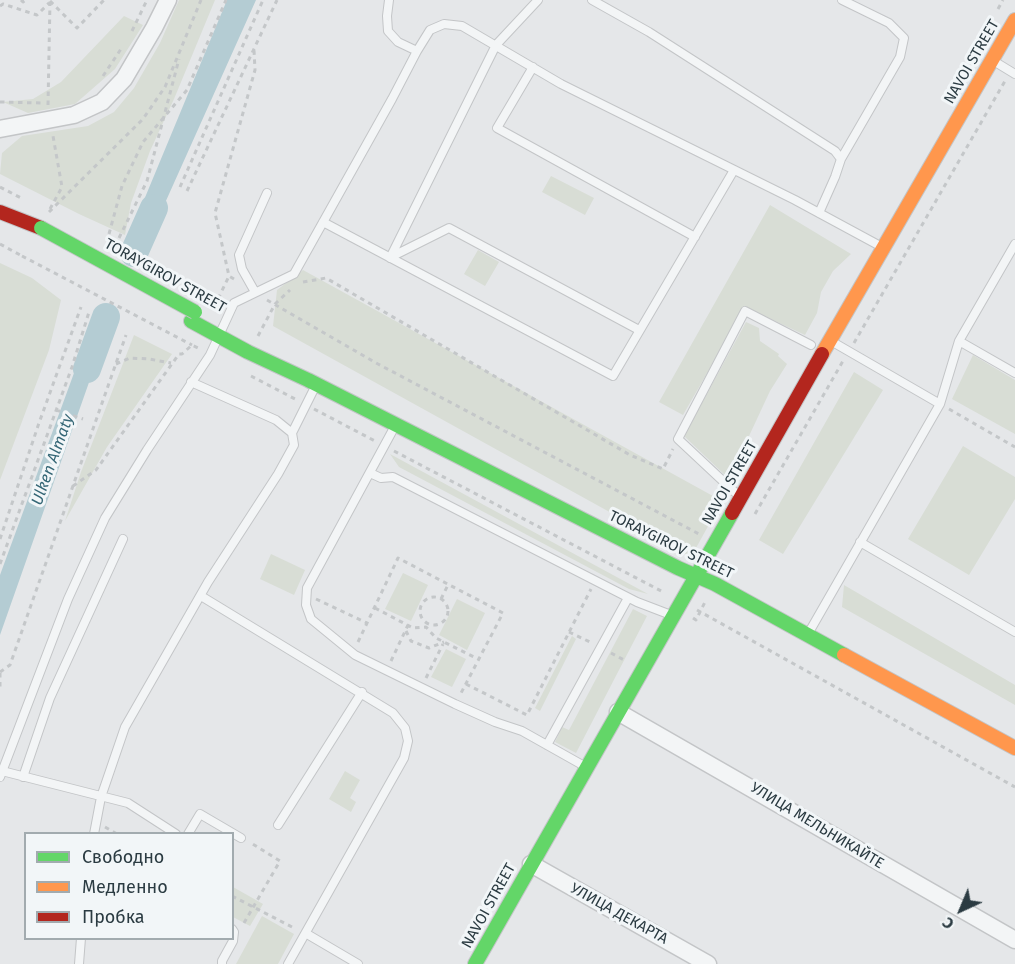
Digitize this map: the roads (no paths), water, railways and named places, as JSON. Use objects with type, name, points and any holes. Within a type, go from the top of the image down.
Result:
[{"type":"street","points":[[0,129],[74,115],[102,102],[124,79],[168,0]]},
{"type":"street","name":"NAVOI STREET","points":[[475,964],[882,248],[1015,20]]},
{"type":"street","name":"TORAYGIROV STREET","points":[[0,212],[312,382],[678,568],[696,574],[1015,748]]},
{"type":"street","name":"TORAYGIROV STREET","points":[[0,217],[39,233]]},
{"type":"street","name":"УЛИЦА МЕЛЬНИКАЙТЕ","points":[[618,712],[1015,940]]},
{"type":"street","name":"УЛИЦА ДЕКАРТА","points":[[531,864],[708,964]]},
{"type":"lane","points":[[389,0],[388,31],[398,42],[417,51]]},
{"type":"lane","points":[[390,258],[496,45],[538,0]]},
{"type":"lane","points":[[592,0],[649,32],[829,146],[841,159]]},
{"type":"lane","points":[[819,213],[841,159],[900,57],[904,38],[889,23],[842,0]]},
{"type":"lane","points":[[173,832],[129,803],[23,777],[1,774],[68,599],[105,518],[210,355],[234,303],[294,274],[430,30],[444,24],[462,26],[561,84],[819,213],[882,248]]},
{"type":"lane","points":[[992,60],[1013,72]]},
{"type":"lane","points":[[533,67],[497,128],[695,237]]},
{"type":"lane","points":[[323,222],[613,376],[734,170]]},
{"type":"lane","points":[[255,292],[242,269],[238,255],[267,193]]},
{"type":"lane","points":[[390,258],[449,228],[639,330]]},
{"type":"lane","points":[[808,634],[940,404],[959,341],[1015,244]]},
{"type":"lane","points":[[740,498],[678,439],[745,311],[811,345]]},
{"type":"lane","points":[[831,341],[940,404]]},
{"type":"lane","points":[[959,341],[1015,373]]},
{"type":"lane","points":[[191,382],[276,420],[292,433]]},
{"type":"lane","points":[[94,832],[101,797],[125,727],[201,596],[294,445],[292,433],[306,405],[312,382]]},
{"type":"lane","points":[[395,425],[307,588],[306,605],[311,619],[352,653],[455,704],[522,731],[586,768]]},
{"type":"lane","points":[[370,473],[381,478],[393,477],[628,598],[673,616]]},
{"type":"lane","points":[[23,777],[50,698],[123,539]]},
{"type":"lane","points":[[860,542],[1015,632]]},
{"type":"lane","points":[[201,596],[393,712],[405,728],[408,741],[404,758],[288,964]]},
{"type":"lane","points":[[547,745],[628,598]]},
{"type":"lane","points":[[278,825],[362,692]]},
{"type":"lane","points":[[189,832],[200,814],[231,832]]},
{"type":"lane","points":[[234,834],[241,838]]},
{"type":"lane","points":[[306,934],[358,964]]},
{"type":"lane","points":[[79,964],[81,940]]},
{"type":"lane","points":[[222,964],[233,940]]},
{"type":"water","points":[[227,0],[256,0],[152,232],[138,243],[134,224]]},
{"type":"water","points":[[101,332],[100,349],[93,371],[0,635],[0,575],[85,343]]},
{"type":"waterway","name":"Ulken Almaty","points":[[134,253],[154,208]]},
{"type":"waterway","name":"Ulken Almaty","points":[[87,369],[106,317]]}]
